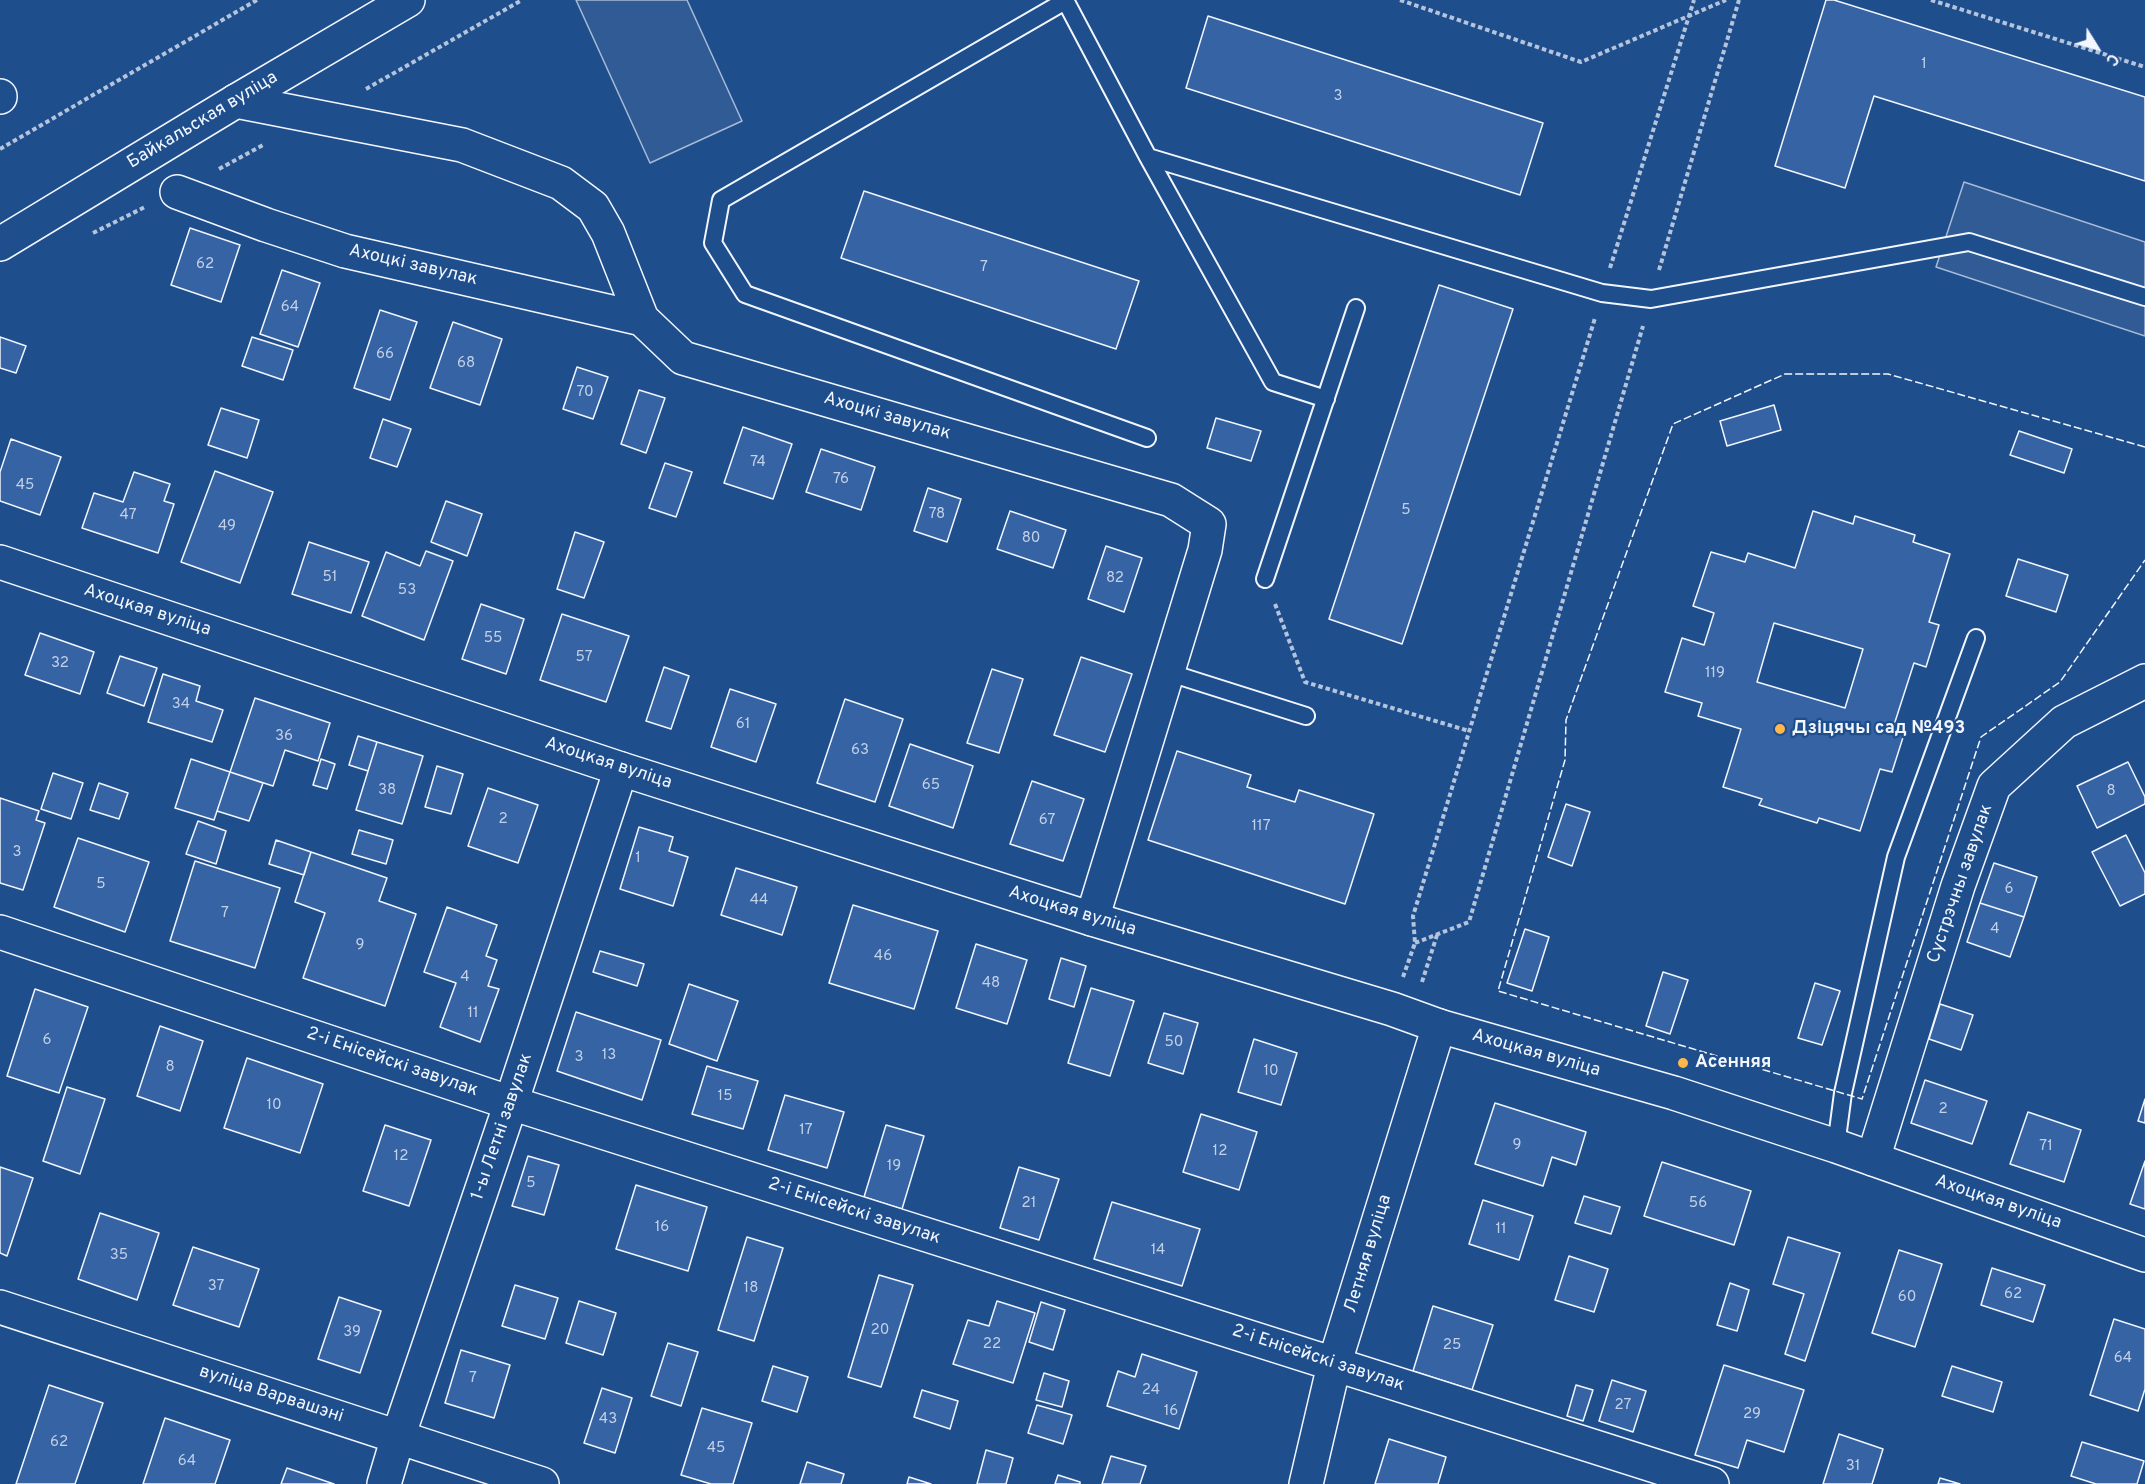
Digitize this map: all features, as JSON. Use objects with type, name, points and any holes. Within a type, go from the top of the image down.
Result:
[{"type":"street","name":"Байкальская вуліца","points":[[0,244],[236,100],[408,0]]},
{"type":"street","points":[[236,100],[462,145],[561,183],[593,207],[608,233],[642,320]]},
{"type":"street","name":"Ахоцкі завулак","points":[[177,192],[345,251],[642,320],[683,358],[1171,500],[1209,524],[1205,550],[1092,919]]},
{"type":"street","name":"Ахоцкая вуліца","points":[[0,562],[621,769],[1092,919],[1425,1021],[1674,1093],[1836,1146],[2145,1255]]},
{"type":"street","name":"Сустрэчны завулак","points":[[1873,1159],[1958,886],[1994,786],[2064,722],[2145,681]]},
{"type":"street","name":"1-ы Летні завулак","points":[[384,1484],[621,769]]},
{"type":"street","name":"2-і Енісейскі завулак","points":[[0,932],[511,1103],[1712,1484]]},
{"type":"street","name":"Летняя вуліца","points":[[1306,1484],[1334,1365],[1425,1021]]},
{"type":"street","name":"вуліца Варвашэні","points":[[0,1307],[542,1484]]},
{"type":"lane","points":[[1146,438],[745,294],[713,243],[721,200],[1065,1],[1148,157],[1273,382],[1326,399]]},
{"type":"lane","points":[[1148,157],[1602,293],[1651,299],[1969,242],[2145,297]]},
{"type":"lane","points":[[1265,579],[1356,308]]},
{"type":"lane","points":[[1836,1146],[1843,1093],[1896,857],[1976,638]]},
{"type":"lane","points":[[1167,672],[1306,716]]},
{"type":"path","points":[[0,150],[257,0]]},
{"type":"path","points":[[1400,0],[1581,62],[1726,0]]},
{"type":"path","points":[[1694,0],[1602,293],[1413,916],[1415,943],[1469,922],[1739,0]]},
{"type":"path","points":[[1930,0],[2145,67]]},
{"type":"path","points":[[1265,579],[1305,682],[1470,731]]},
{"type":"path","points":[[1425,1021],[1437,935]]},
{"type":"shaded area","points":[[576,0],[687,0],[742,121],[650,163]]},
{"type":"shaded area","points":[[1964,182],[2145,242],[2145,336],[1936,267]]},
{"type":"building","points":[[1826,0],[1834,0],[2145,97],[2145,181],[1874,96],[1845,188],[1775,166]]},
{"type":"building","points":[[1208,16],[1543,123],[1520,195],[1186,88]]},
{"type":"building","points":[[864,191],[1139,281],[1116,349],[841,258]]},
{"type":"building","points":[[190,228],[240,245],[221,302],[171,285]]},
{"type":"building","points":[[282,270],[320,283],[298,347],[260,334]]},
{"type":"building","points":[[1439,285],[1513,309],[1402,644],[1329,619]]},
{"type":"building","points":[[380,310],[417,322],[390,400],[354,388]]},
{"type":"building","points":[[453,322],[502,339],[480,405],[430,388]]},
{"type":"building","points":[[0,337],[26,346],[16,373],[0,368]]},
{"type":"building","points":[[252,337],[293,350],[283,380],[242,366]]},
{"type":"building","points":[[577,367],[608,377],[593,419],[563,409]]},
{"type":"building","points":[[639,390],[665,398],[646,453],[621,444]]},
{"type":"building","points":[[1774,405],[1781,430],[1727,446],[1720,421]]},
{"type":"building","points":[[221,408],[259,420],[247,458],[208,445]]},
{"type":"building","points":[[1216,418],[1261,431],[1251,461],[1207,448]]},
{"type":"building","points":[[383,419],[411,429],[397,467],[370,458]]},
{"type":"building","points":[[743,427],[792,444],[773,499],[724,483]]},
{"type":"building","points":[[2019,431],[2072,449],[2064,473],[2010,455]]},
{"type":"building","points":[[11,439],[61,457],[40,515],[0,501],[0,472]]},
{"type":"building","points":[[821,449],[875,467],[861,510],[806,492]]},
{"type":"building","points":[[665,463],[692,472],[676,517],[649,508]]},
{"type":"building","points":[[215,471],[273,492],[240,583],[181,562]]},
{"type":"building","points":[[134,472],[170,484],[164,501],[174,504],[158,553],[82,528],[94,493],[123,502]]},
{"type":"building","points":[[928,488],[961,499],[947,542],[914,531]]},
{"type":"building","points":[[446,501],[482,514],[467,556],[431,542]]},
{"type":"building","points":[[1010,511],[1066,530],[1053,568],[997,549]]},
{"type":"building","points":[[1813,511],[1853,524],[1855,516],[1915,535],[1913,542],[1950,554],[1929,622],[1939,625],[1926,667],[1914,663],[1894,725],[1906,728],[1892,772],[1880,769],[1860,831],[1819,818],[1817,823],[1759,805],[1762,799],[1723,787],[1741,729],[1698,716],[1702,703],[1665,692],[1682,638],[1704,645],[1714,613],[1693,606],[1711,552],[1745,562],[1748,553],[1795,568]],"holes":[[[1774,623],[1863,649],[1845,708],[1757,682]]]},
{"type":"building","points":[[575,532],[604,542],[584,598],[557,589]]},
{"type":"building","points":[[309,542],[369,562],[351,613],[292,594]]},
{"type":"building","points":[[1106,546],[1142,558],[1124,612],[1088,599]]},
{"type":"building","points":[[426,551],[453,561],[424,640],[362,616],[386,552],[420,566]]},
{"type":"building","points":[[2018,559],[2068,575],[2056,612],[2006,596]]},
{"type":"building","points":[[481,604],[524,619],[506,674],[462,659]]},
{"type":"building","points":[[562,614],[629,636],[606,702],[540,680]]},
{"type":"building","points":[[40,633],[94,652],[80,694],[25,675]]},
{"type":"building","points":[[120,656],[157,668],[144,706],[107,693]]},
{"type":"building","points":[[1081,657],[1132,674],[1105,752],[1054,735]]},
{"type":"building","points":[[664,667],[689,676],[671,729],[646,721]]},
{"type":"building","points":[[992,669],[1023,679],[999,753],[967,743]]},
{"type":"building","points":[[163,674],[200,686],[196,701],[223,710],[212,742],[148,722]]},
{"type":"building","points":[[730,689],[776,704],[756,762],[711,747]]},
{"type":"building","points":[[255,698],[330,723],[318,761],[285,750],[273,786],[230,772]]},
{"type":"building","points":[[845,699],[903,719],[875,802],[817,783]]},
{"type":"building","points":[[358,736],[377,742],[368,771],[349,765]]},
{"type":"building","points":[[377,742],[423,756],[402,824],[356,810]]},
{"type":"building","points":[[910,744],[973,766],[953,828],[889,806]]},
{"type":"building","points":[[1177,751],[1251,775],[1247,787],[1295,802],[1299,790],[1374,814],[1345,904],[1148,840]]},
{"type":"building","points":[[191,759],[230,772],[214,820],[175,808]]},
{"type":"building","points":[[321,759],[335,764],[327,789],[313,785]]},
{"type":"building","points":[[2128,762],[2145,797],[2145,804],[2097,828],[2077,786]]},
{"type":"building","points":[[437,766],[463,774],[451,814],[425,807]]},
{"type":"building","points":[[230,772],[263,783],[249,821],[217,811]]},
{"type":"building","points":[[53,773],[83,783],[71,819],[41,809]]},
{"type":"building","points":[[1032,781],[1084,799],[1063,861],[1010,844]]},
{"type":"building","points":[[99,783],[128,793],[119,819],[90,810]]},
{"type":"building","points":[[488,788],[538,805],[518,863],[468,846]]},
{"type":"building","points":[[0,798],[39,811],[36,820],[45,823],[23,890],[0,883]]},
{"type":"building","points":[[1566,804],[1590,812],[1572,866],[1548,857]]},
{"type":"building","points":[[198,821],[226,831],[216,864],[186,854]]},
{"type":"building","points":[[639,827],[673,837],[669,851],[688,857],[673,906],[620,889]]},
{"type":"building","points":[[359,830],[393,840],[386,864],[352,854]]},
{"type":"building","points":[[2126,835],[2145,873],[2145,894],[2120,906],[2092,852]]},
{"type":"building","points":[[78,838],[149,862],[125,932],[54,907]]},
{"type":"building","points":[[276,840],[311,852],[304,875],[269,864]]},
{"type":"building","points":[[311,852],[387,878],[379,901],[416,914],[385,1006],[303,978],[325,913],[295,902]]},
{"type":"building","points":[[195,861],[280,888],[255,968],[170,941]]},
{"type":"building","points":[[1994,863],[2037,877],[2024,917],[1980,903]]},
{"type":"building","points":[[736,868],[797,887],[782,935],[721,915]]},
{"type":"building","points":[[1980,903],[2024,917],[2010,957],[1967,942]]},
{"type":"building","points":[[853,905],[938,931],[914,1009],[829,983]]},
{"type":"building","points":[[447,907],[497,925],[486,956],[497,960],[488,986],[499,989],[480,1042],[440,1027],[456,983],[424,972]]},
{"type":"building","points":[[1525,929],[1549,937],[1532,991],[1507,983]]},
{"type":"building","points":[[976,944],[1027,960],[1007,1024],[956,1008]]},
{"type":"building","points":[[600,951],[644,964],[637,986],[593,972]]},
{"type":"building","points":[[1061,958],[1086,966],[1074,1007],[1049,999]]},
{"type":"building","points":[[1663,972],[1688,980],[1670,1034],[1646,1026]]},
{"type":"building","points":[[1815,983],[1840,991],[1822,1045],[1798,1038]]},
{"type":"building","points":[[689,984],[738,1001],[717,1061],[669,1044]]},
{"type":"building","points":[[1091,988],[1134,1001],[1110,1076],[1068,1063]]},
{"type":"building","points":[[35,989],[88,1007],[59,1093],[7,1076]]},
{"type":"building","points":[[1940,1004],[1973,1015],[1961,1050],[1929,1039]]},
{"type":"building","points":[[576,1012],[661,1040],[642,1100],[557,1071]]},
{"type":"building","points":[[1164,1013],[1198,1023],[1183,1074],[1148,1063]]},
{"type":"building","points":[[160,1026],[203,1041],[180,1111],[137,1096]]},
{"type":"building","points":[[1254,1039],[1297,1053],[1281,1105],[1238,1092]]},
{"type":"building","points":[[247,1058],[323,1084],[300,1153],[224,1128]]},
{"type":"building","points":[[707,1066],[758,1081],[743,1129],[692,1114]]},
{"type":"building","points":[[1925,1080],[1987,1101],[1972,1144],[1911,1123]]},
{"type":"building","points":[[67,1087],[105,1099],[80,1174],[43,1161]]},
{"type":"building","points":[[785,1095],[844,1112],[827,1168],[768,1150]]},
{"type":"building","points":[[2145,1099],[2145,1123],[2138,1121]]},
{"type":"building","points":[[1495,1103],[1586,1132],[1576,1165],[1552,1157],[1543,1186],[1475,1164]]},
{"type":"building","points":[[2028,1112],[2081,1130],[2064,1182],[2010,1164]]},
{"type":"building","points":[[1201,1114],[1257,1132],[1239,1190],[1183,1172]]},
{"type":"building","points":[[385,1125],[431,1140],[409,1206],[363,1191]]},
{"type":"building","points":[[886,1125],[924,1136],[902,1209],[864,1197]]},
{"type":"building","points":[[528,1156],[559,1165],[544,1215],[512,1206]]},
{"type":"building","points":[[2145,1161],[2145,1209],[2130,1204]]},
{"type":"building","points":[[1662,1162],[1751,1191],[1734,1245],[1644,1216]]},
{"type":"building","points":[[0,1167],[33,1178],[7,1256],[0,1253]]},
{"type":"building","points":[[1019,1167],[1059,1179],[1039,1240],[1000,1228]]},
{"type":"building","points":[[636,1185],[707,1207],[688,1271],[616,1249]]},
{"type":"building","points":[[1584,1196],[1620,1207],[1611,1234],[1575,1223]]},
{"type":"building","points":[[1483,1200],[1533,1216],[1519,1260],[1469,1244]]},
{"type":"building","points":[[1112,1202],[1200,1229],[1182,1286],[1094,1259]]},
{"type":"building","points":[[100,1213],[159,1233],[137,1300],[78,1279]]},
{"type":"building","points":[[747,1237],[783,1248],[754,1341],[718,1330]]},
{"type":"building","points":[[1788,1237],[1840,1253],[1805,1361],[1785,1354],[1804,1294],[1773,1284]]},
{"type":"building","points":[[193,1247],[259,1269],[239,1327],[173,1305]]},
{"type":"building","points":[[1899,1250],[1942,1264],[1915,1347],[1872,1333]]},
{"type":"building","points":[[1569,1256],[1608,1269],[1594,1312],[1555,1300]]},
{"type":"building","points":[[1992,1268],[2045,1285],[2033,1322],[1981,1305]]},
{"type":"building","points":[[879,1275],[913,1285],[881,1387],[848,1377]]},
{"type":"building","points":[[1730,1283],[1749,1290],[1737,1331],[1717,1325]]},
{"type":"building","points":[[515,1285],[558,1298],[545,1339],[502,1326]]},
{"type":"building","points":[[339,1297],[381,1311],[360,1373],[318,1359]]},
{"type":"building","points":[[579,1301],[616,1313],[603,1355],[566,1343]]},
{"type":"building","points":[[997,1301],[1035,1313],[1013,1383],[953,1364],[968,1320],[989,1326]]},
{"type":"building","points":[[1041,1302],[1065,1310],[1053,1350],[1029,1342]]},
{"type":"building","points":[[1433,1306],[1493,1325],[1472,1390],[1413,1371]]},
{"type":"building","points":[[2114,1319],[2145,1329],[2145,1389],[2138,1411],[2090,1395]]},
{"type":"building","points":[[668,1343],[698,1352],[681,1406],[651,1396]]},
{"type":"building","points":[[461,1350],[510,1365],[494,1418],[445,1403]]},
{"type":"building","points":[[1142,1354],[1197,1372],[1179,1429],[1107,1406],[1118,1371],[1135,1377]]},
{"type":"building","points":[[1724,1365],[1804,1390],[1784,1452],[1747,1440],[1738,1468],[1695,1455]]},
{"type":"building","points":[[773,1366],[808,1377],[797,1412],[762,1401]]},
{"type":"building","points":[[1952,1366],[2002,1382],[1993,1412],[1942,1396]]},
{"type":"building","points":[[1044,1373],[1069,1381],[1062,1407],[1036,1400]]},
{"type":"building","points":[[1612,1380],[1646,1391],[1633,1432],[1599,1421]]},
{"type":"building","points":[[49,1385],[103,1403],[75,1484],[16,1484]]},
{"type":"building","points":[[1576,1385],[1593,1390],[1583,1421],[1567,1416]]},
{"type":"building","points":[[602,1388],[632,1398],[615,1453],[584,1443]]},
{"type":"building","points":[[922,1390],[958,1401],[950,1429],[914,1417]]},
{"type":"building","points":[[1037,1405],[1072,1415],[1063,1444],[1028,1433]]},
{"type":"building","points":[[702,1408],[752,1423],[733,1484],[711,1484],[681,1475]]},
{"type":"building","points":[[165,1418],[230,1440],[215,1484],[143,1484]]},
{"type":"building","points":[[1839,1434],[1883,1449],[1872,1484],[1823,1484]]},
{"type":"building","points":[[1389,1439],[1446,1457],[1438,1484],[1375,1484]]},
{"type":"building","points":[[2082,1442],[2144,1461],[2137,1484],[2096,1484],[2071,1476]]},
{"type":"building","points":[[986,1450],[1013,1458],[1006,1484],[977,1484]]},
{"type":"building","points":[[1111,1456],[1146,1466],[1140,1484],[1102,1484]]},
{"type":"building","points":[[807,1462],[844,1474],[841,1484],[800,1484]]},
{"type":"building","points":[[287,1468],[334,1484],[281,1484]]},
{"type":"building","points":[[1058,1475],[1080,1482],[1080,1484],[1055,1484]]},
{"type":"building","points":[[909,1477],[931,1484],[907,1484]]},
{"type":"building","points":[[1940,1478],[1960,1484],[1938,1484]]},
{"type":"fence","points":[[2145,447],[1888,374],[1785,374],[1673,424],[1566,720],[1565,760],[1498,991],[1862,1099],[1981,737],[2060,682],[2145,560]]},
{"type":"place","name":"Дзіцячы сад №493","points":[[1780,729]]},
{"type":"place","name":"Асенняя","points":[[1683,1063]]}]
